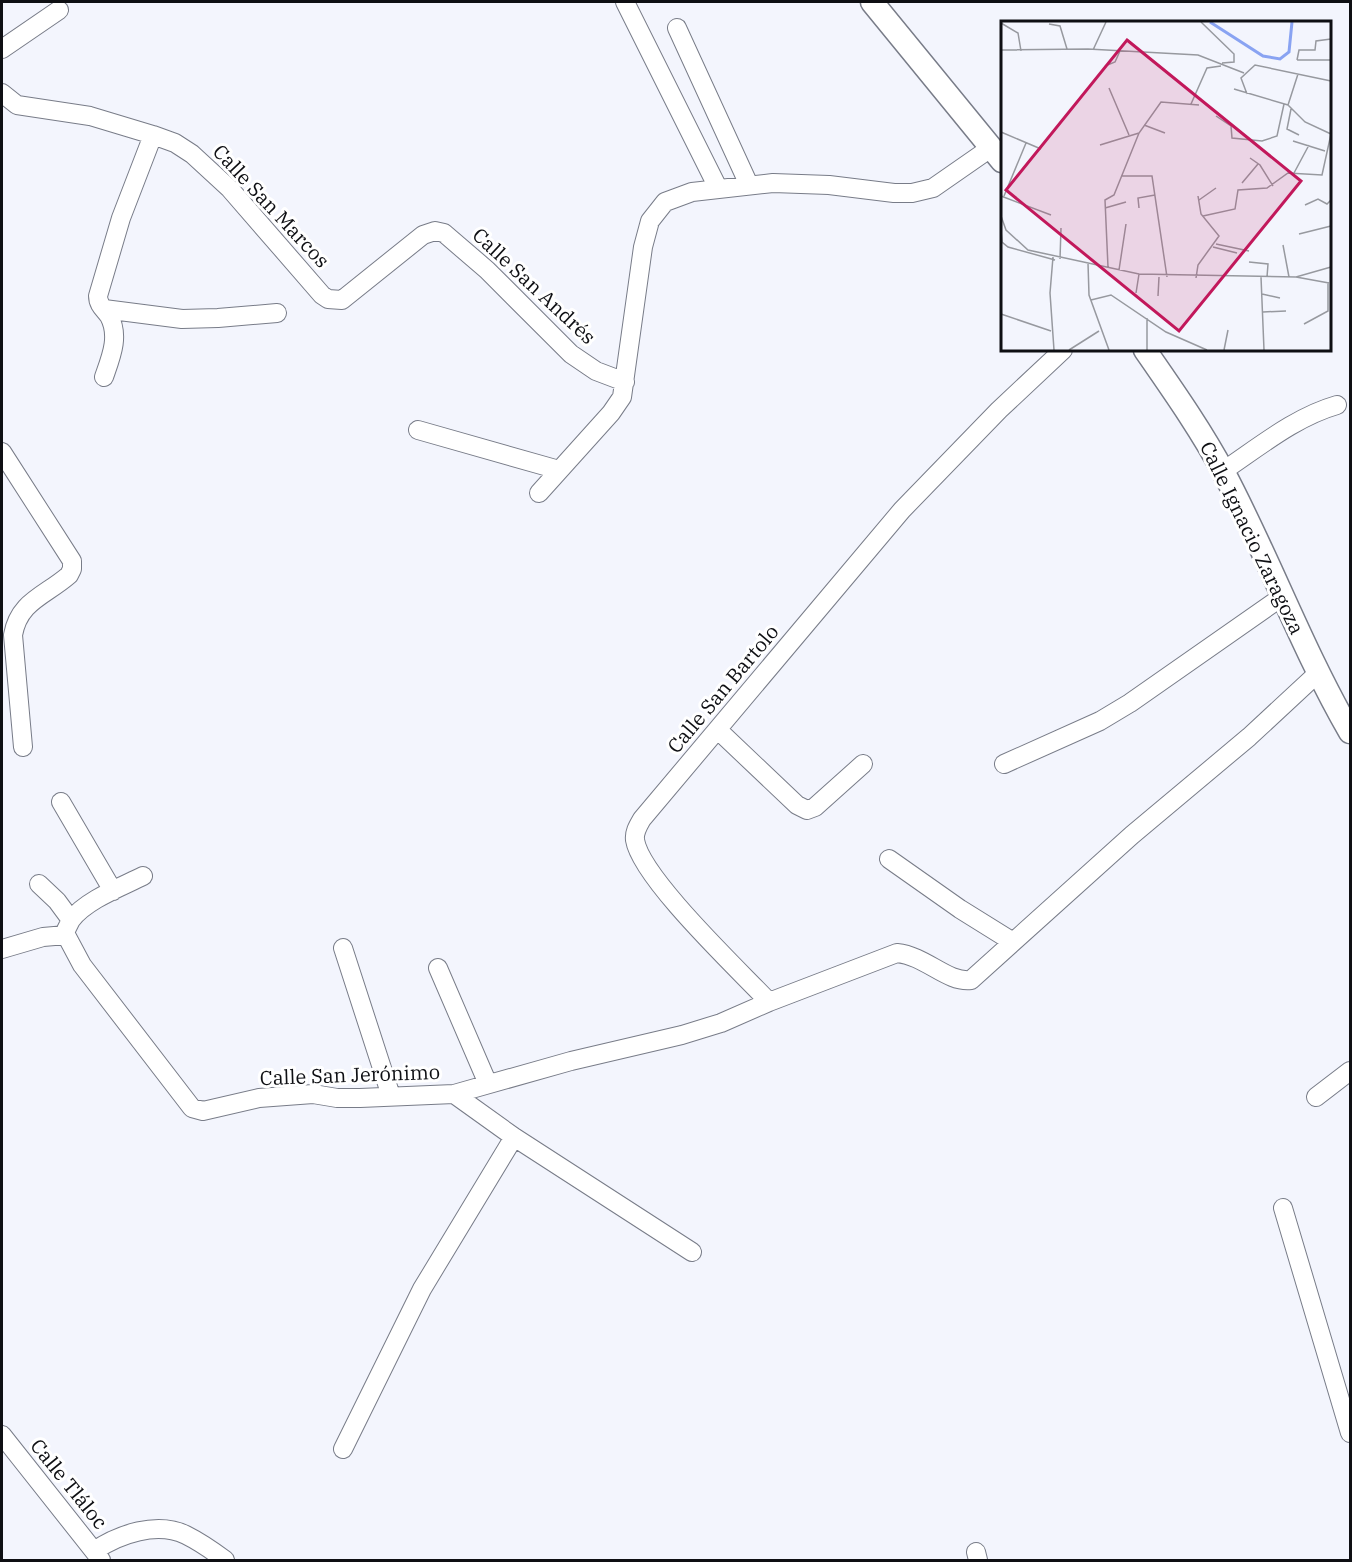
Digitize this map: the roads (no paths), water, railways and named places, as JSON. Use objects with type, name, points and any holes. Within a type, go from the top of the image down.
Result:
[{"type":"street","points":[[625,2],[718,188]]},
{"type":"street","points":[[540,493],[617,406],[622,397],[643,247],[650,221],[665,202],[692,192],[772,183],[829,185],[912,193],[933,188],[997,154],[872,2]]},
{"type":"street","points":[[2,49],[59,10]]},
{"type":"street","points":[[676,28],[748,185]]},
{"type":"street","name":"Calle San Marcos","points":[[2,93],[17,105],[90,116],[153,135],[175,143],[192,153],[230,189],[322,295],[336,301]]},
{"type":"street","points":[[104,376],[115,341],[114,328],[98,300],[101,285],[121,218],[153,135]]},
{"type":"street","name":"Calle San Andrés","points":[[336,301],[349,295],[423,235],[429,232],[439,232],[454,241],[487,270],[571,354],[596,371],[625,382]]},
{"type":"street","points":[[104,309],[182,319],[277,313]]},
{"type":"street","name":"Calle San Bartolo","points":[[769,1002],[691,921],[648,869],[635,841],[635,832],[642,819],[902,510],[991,418],[1062,351]]},
{"type":"street","name":"Calle Ignacio Zaragoza","points":[[1146,351],[1187,411],[1223,471],[1318,673],[1350,732]]},
{"type":"street","points":[[1223,471],[1307,417],[1322,409],[1337,405]]},
{"type":"street","points":[[418,430],[559,470]]},
{"type":"street","points":[[2,452],[72,561],[69,575],[27,605],[15,623],[13,635],[23,747]]},
{"type":"street","points":[[1004,765],[1100,721],[1130,704],[1283,596]]},
{"type":"street","points":[[769,1002],[897,953],[916,957],[956,979],[971,980],[1132,835],[1249,737],[1318,673]]},
{"type":"street","points":[[718,730],[797,805],[807,810],[815,807],[863,764]]},
{"type":"street","points":[[61,802],[113,891]]},
{"type":"street","points":[[889,859],[960,909],[1013,942]]},
{"type":"street","points":[[2,949],[69,927],[76,913],[143,876]]},
{"type":"street","points":[[39,884],[57,901],[69,927]]},
{"type":"street","name":"Calle San Jerónimo","points":[[69,927],[82,965],[192,1108],[203,1111],[259,1098],[313,1094],[337,1098],[454,1094],[571,1061],[682,1035],[721,1023],[769,1002]]},
{"type":"street","points":[[343,948],[391,1096]]},
{"type":"street","points":[[438,968],[489,1084]]},
{"type":"street","points":[[1316,1097],[1350,1071]]},
{"type":"street","points":[[454,1094],[514,1137],[692,1252]]},
{"type":"street","points":[[343,1449],[422,1289],[514,1137]]},
{"type":"street","points":[[1283,1208],[1350,1433]]},
{"type":"street","name":"Calle Tláloc","points":[[2,1436],[98,1556]]},
{"type":"street","points":[[98,1556],[108,1542],[126,1534],[168,1530],[186,1535],[225,1560]]}]
